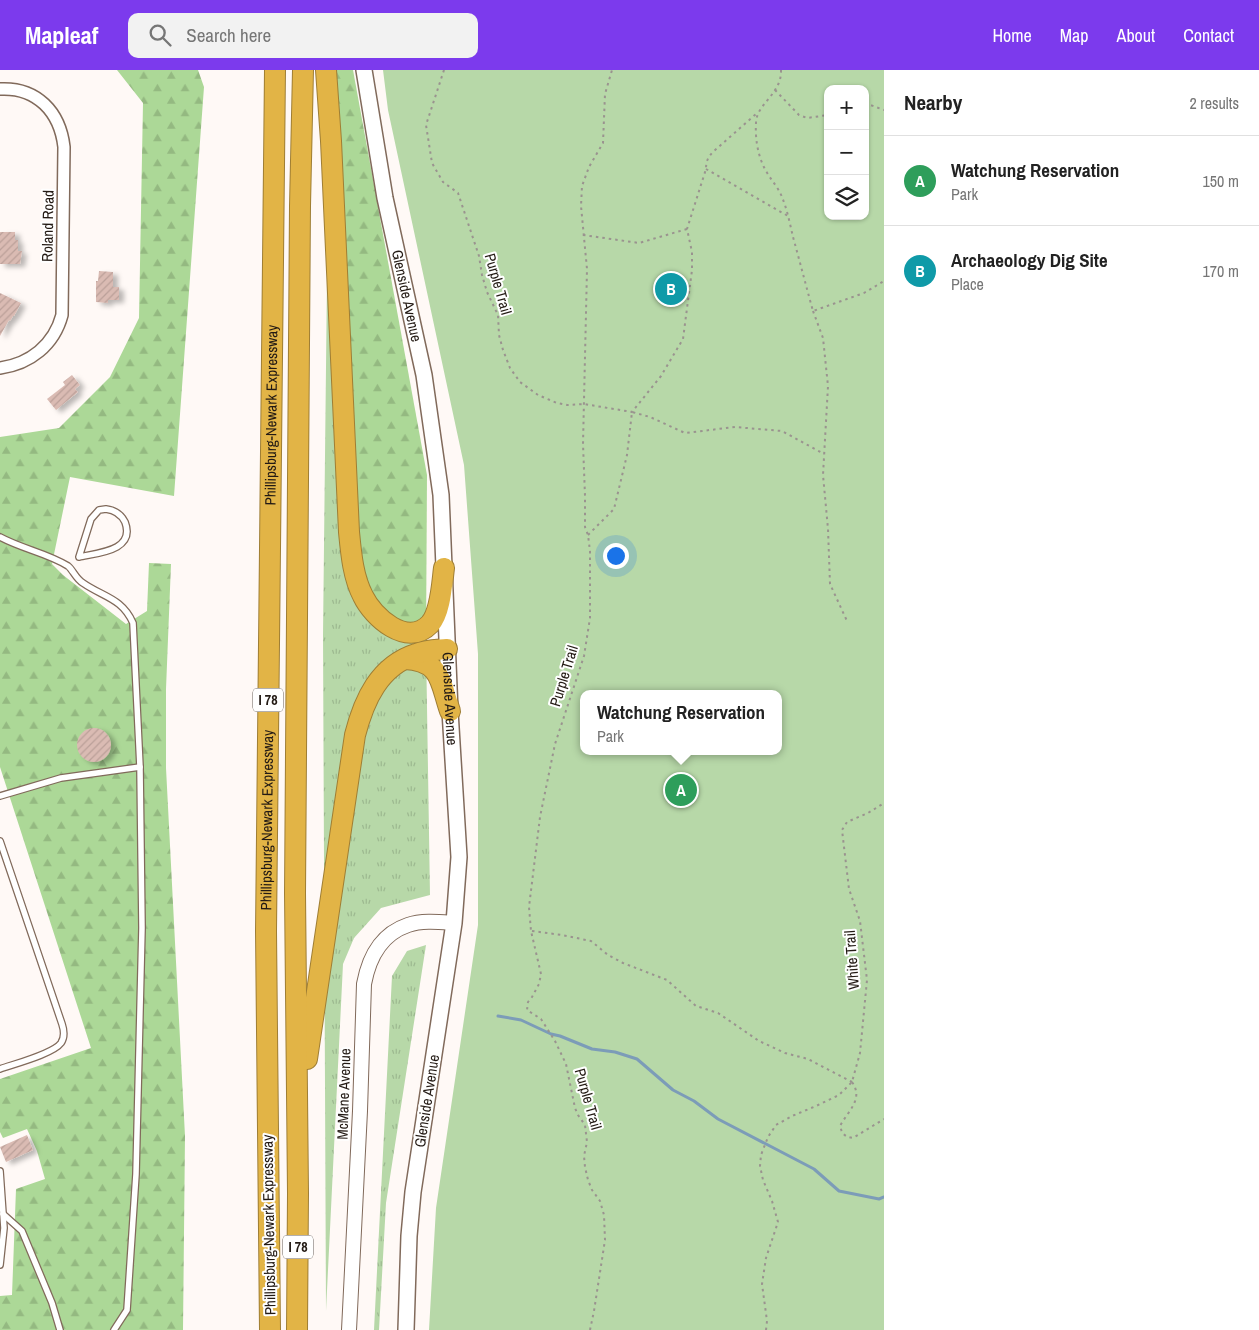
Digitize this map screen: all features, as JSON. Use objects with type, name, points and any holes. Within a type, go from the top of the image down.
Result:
[{"type":"highway","name":"Phillipsburg-Newark Expressway","points":[[270,1330],[266,931],[275,70]]},
{"type":"highway","name":"Phillipsburg-Newark Expressway","points":[[298,1330],[295,893],[302,70]]},
{"type":"highway","points":[[326,70],[349,532],[353,566],[362,596],[378,616],[396,630],[447,643]]},
{"type":"highway","points":[[407,633],[422,629],[430,624],[435,617],[438,609],[444,568]]},
{"type":"highway","points":[[298,1193],[308,1049],[355,734],[372,689],[388,670],[405,659],[447,643]]},
{"type":"highway","points":[[405,659],[416,660],[431,666],[440,680],[450,711]]},
{"type":"main road","name":"Glenside Avenue","points":[[364,70],[385,198],[424,375],[441,495],[450,711],[459,857],[454,923],[413,1192],[409,1236],[406,1330]]},
{"type":"street","name":"Roland Road","points":[[0,89],[19,90],[38,98],[48,107],[63,135],[64,148],[61,319],[55,333],[42,350],[30,358],[0,368]]},
{"type":"street","name":"McMane Avenue","points":[[349,1330],[360,1112],[364,984],[367,967],[384,940],[396,930],[409,924],[417,923],[454,923]]},
{"type":"lane","points":[[70,567],[79,557],[94,514],[99,510],[106,509],[118,513],[123,518],[127,531],[126,538],[122,544],[110,550],[79,557]]},
{"type":"lane","points":[[0,537],[46,555],[70,567],[75,577],[82,583],[117,602],[126,610],[133,623],[140,767],[142,928],[136,1174],[127,1310],[114,1330]]},
{"type":"lane","points":[[0,796],[61,778],[140,767]]},
{"type":"lane","points":[[0,841],[64,1033],[62,1042],[56,1048],[0,1069]]},
{"type":"lane","points":[[0,1171],[4,1228],[0,1265]]},
{"type":"lane","points":[[3,1214],[22,1231],[52,1303],[60,1330]]},
{"type":"path","name":"Purple Trail","points":[[444,70],[426,125],[432,163],[443,182],[458,193],[479,256],[487,292],[498,315],[499,335],[510,368],[520,382],[538,395],[567,405],[584,404],[585,527],[590,551],[590,618],[584,656],[555,744],[540,817],[529,907],[531,930],[541,974],[539,984],[528,1002],[527,1010],[541,1019],[555,1041],[566,1064],[575,1108],[585,1125],[587,1142],[584,1167],[592,1190],[600,1201],[604,1215],[605,1240],[590,1330]]},
{"type":"path","points":[[612,70],[605,94],[603,143],[589,167],[582,186],[581,206],[587,269],[584,404],[650,417],[685,434],[735,427],[782,431],[824,454]]},
{"type":"path","points":[[588,535],[614,508],[627,455],[632,412],[661,376],[683,339],[692,270],[692,252],[687,229],[706,170],[706,161],[708,157],[756,114],[769,99],[781,76],[781,70]]},
{"type":"path","points":[[775,90],[800,115],[807,118],[824,116]]},
{"type":"path","points":[[869,104],[884,110]]},
{"type":"path","points":[[756,114],[760,157],[782,197],[813,311],[823,338],[828,386],[823,475],[828,529],[830,584],[847,622]]},
{"type":"path","points":[[706,170],[788,216]]},
{"type":"path","points":[[583,235],[639,243],[687,229]]},
{"type":"path","points":[[813,311],[864,293],[884,281]]},
{"type":"path","name":"White Trail","points":[[852,1082],[860,1053],[867,980],[860,921],[849,889],[842,830],[847,822],[868,814],[884,803]]},
{"type":"path","points":[[531,930],[591,941],[608,956],[667,980],[696,1006],[718,1013],[759,1041],[785,1053],[808,1059],[852,1082],[856,1087],[857,1095],[840,1126],[841,1132],[846,1137],[853,1138],[884,1119]]},
{"type":"path","points":[[766,1330],[767,1321],[762,1284],[766,1258],[778,1222],[763,1180],[760,1166],[761,1155],[768,1136],[776,1125],[839,1094],[852,1082]]},
{"type":"green space","points":[[117,70],[198,70],[204,87],[174,496],[70,477],[52,564],[63,575],[126,624],[147,611],[149,563],[171,564],[166,689],[166,768],[185,1136],[183,1330],[0,1330],[0,1296],[12,1295],[16,1189],[45,1179],[37,1151],[27,1129],[3,1138],[0,1132],[0,1079],[91,1048],[0,767],[0,437],[59,428],[110,377],[139,318],[143,103]]},
{"type":"green space","points":[[330,70],[353,70],[427,475],[426,644],[389,634],[349,584]]},
{"type":"green space","points":[[383,70],[884,70],[884,1330],[429,1330],[436,1208],[478,925],[478,654],[464,465],[388,110]]},
{"type":"green space","points":[[328,189],[426,644],[430,895],[381,908],[354,938],[343,964],[326,1311],[323,635]]},
{"type":"green space","points":[[426,945],[386,1203],[379,1330],[374,1330],[392,976],[407,951]]},
{"type":"building","points":[[0,232],[15,232],[15,240],[18,240],[18,251],[22,251],[20,264],[0,264]]},
{"type":"building","points":[[99,271],[113,272],[113,287],[119,287],[119,300],[108,300],[108,303],[96,302],[96,281],[98,281]]},
{"type":"building","points":[[0,293],[21,303],[0,336]]},
{"type":"building","points":[[72,375],[80,385],[75,389],[78,392],[56,410],[47,399],[65,385],[63,382]]},
{"type":"building","points":[[94,728],[101,729],[106,733],[110,738],[110,752],[106,757],[101,761],[94,762],[87,761],[82,757],[78,752],[77,745],[78,738],[82,733],[87,729]]},
{"type":"building","points":[[27,1135],[33,1150],[6,1162],[0,1147]]},
{"type":"waterway","points":[[498,1016],[521,1020],[551,1034],[592,1049],[615,1052],[637,1059],[673,1090],[694,1101],[718,1119],[814,1169],[839,1191],[879,1199],[884,1197]]},
{"type":"place","name":"Archaeology Dig Site","points":[[671,289]]},
{"type":"place","name":"Watchung Reservation","points":[[681,790]]}]
